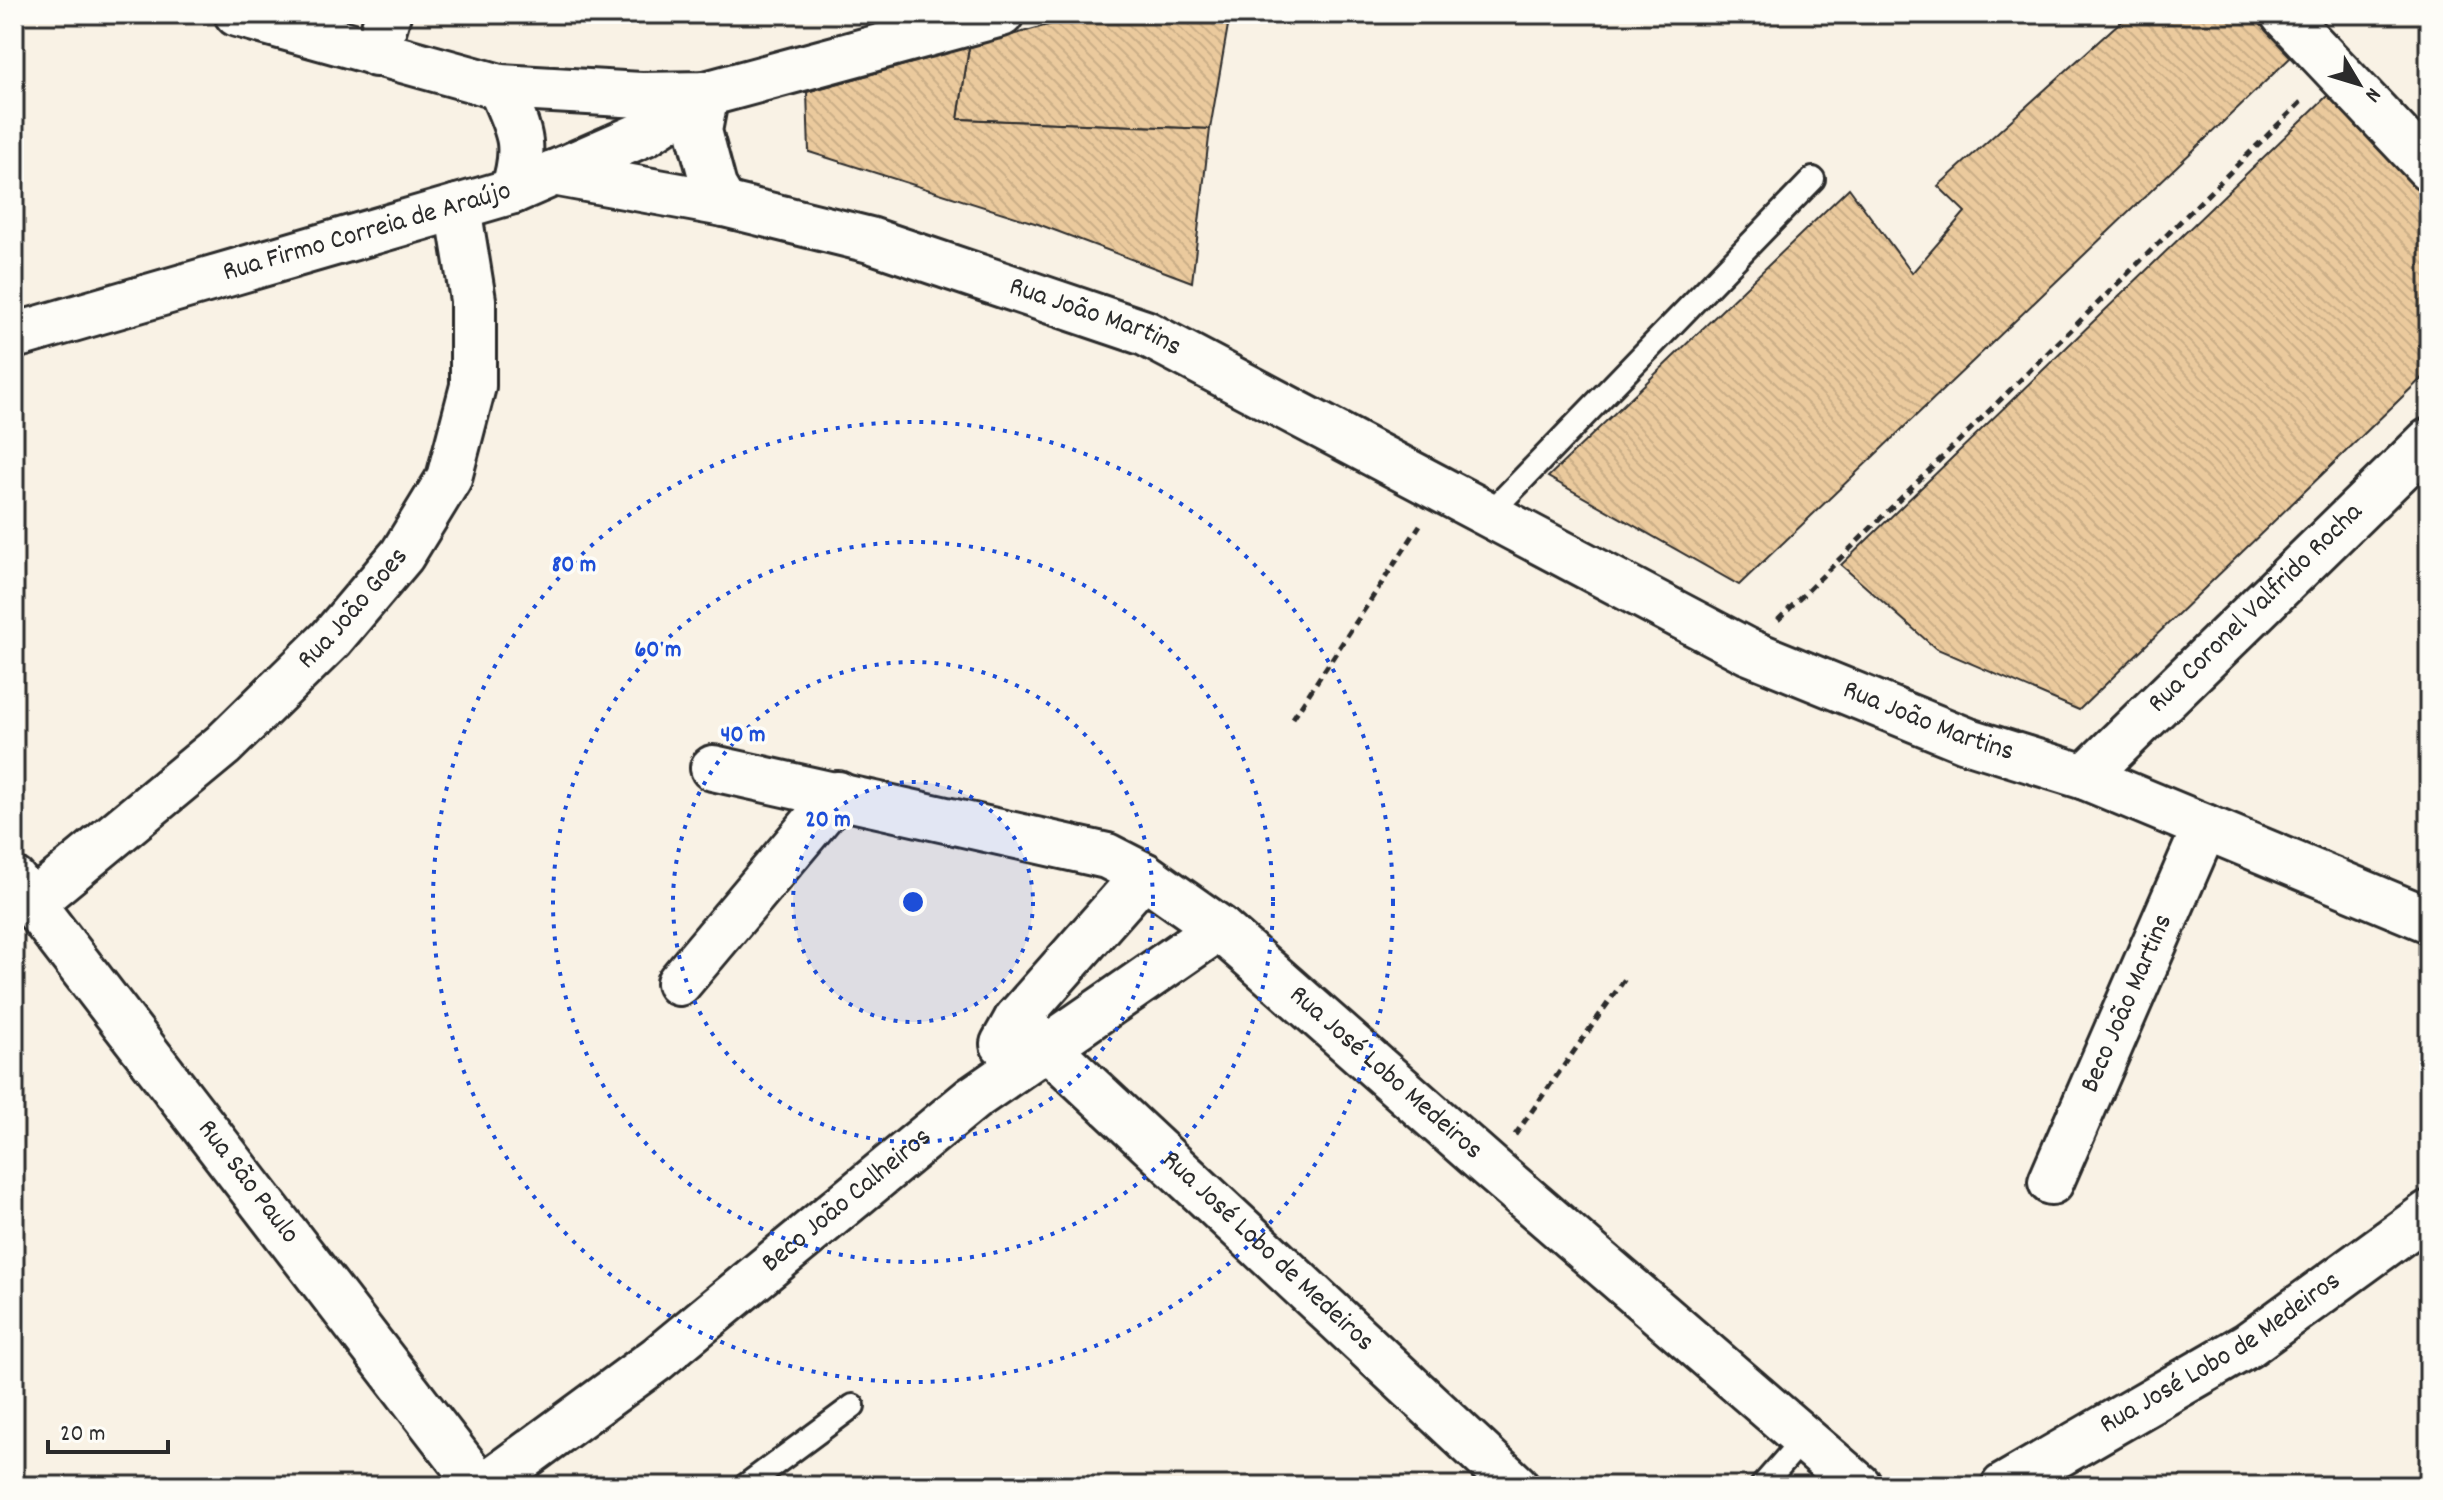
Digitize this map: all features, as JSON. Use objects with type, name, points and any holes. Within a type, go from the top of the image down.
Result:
[{"type":"street","name":"Rua Firmo Correia de Araújo","points":[[237,14],[382,34],[500,87],[641,95],[706,94],[1001,14]]},
{"type":"street","points":[[2283,14],[2429,168]]},
{"type":"street","points":[[500,87],[522,137],[521,164],[513,191]]},
{"type":"street","name":"Rua Firmo Correia de Araújo","points":[[14,336],[513,191],[646,133],[706,94]]},
{"type":"street","points":[[706,94],[699,131],[714,187],[724,204]]},
{"type":"street","name":"Rua João Martins","points":[[553,173],[724,204],[870,240],[1145,333],[1747,651],[1966,740],[2085,777],[2429,920]]},
{"type":"street","name":"Rua João Goes","points":[[23,892],[223,745],[331,639],[402,555],[449,478],[473,386],[473,300],[458,207]]},
{"type":"street","name":"Rua Coronel Valfrido Rocha","points":[[2085,777],[2429,441]]},
{"type":"street","name":"Rua José Lobo Medeiros","points":[[713,768],[1107,856],[1144,875],[1219,928],[1859,1486]]},
{"type":"street","points":[[679,983],[838,794]]},
{"type":"street","name":"Beco João Martins","points":[[2051,1182],[2205,827]]},
{"type":"street","points":[[972,1099],[1017,1019],[1144,875]]},
{"type":"street","name":"Rua São Paulo","points":[[23,892],[482,1486]]},
{"type":"street","name":"Beco João Calheiros","points":[[482,1486],[657,1359],[972,1099],[1219,928]]},
{"type":"street","name":"Rua José Lobo de Medeiros","points":[[1017,1019],[1516,1486]]},
{"type":"street","name":"Rua José Lobo de Medeiros","points":[[2004,1486],[2248,1345],[2429,1213]]},
{"type":"lane","points":[[1489,514],[1813,179]]},
{"type":"lane","points":[[745,1486],[853,1406]]},
{"type":"lane","points":[[1762,1486],[1804,1438]]},
{"type":"path","points":[[1747,651],[2335,69]]},
{"type":"path","points":[[1293,718],[1442,491]]},
{"type":"path","points":[[1491,1168],[1627,976]]},
{"type":"building","points":[[1087,14],[1230,14],[1210,129],[958,119],[969,47]]},
{"type":"building","points":[[2129,14],[2250,14],[2292,56],[1739,585],[1548,477],[1849,188],[1912,273],[1965,212],[1938,186]]},
{"type":"building","points":[[969,47],[958,119],[1210,129],[1192,282],[1038,224],[809,152],[807,92]]},
{"type":"building","points":[[2328,95],[2429,199],[2429,371],[2079,710],[1935,648],[1841,565]]}]
